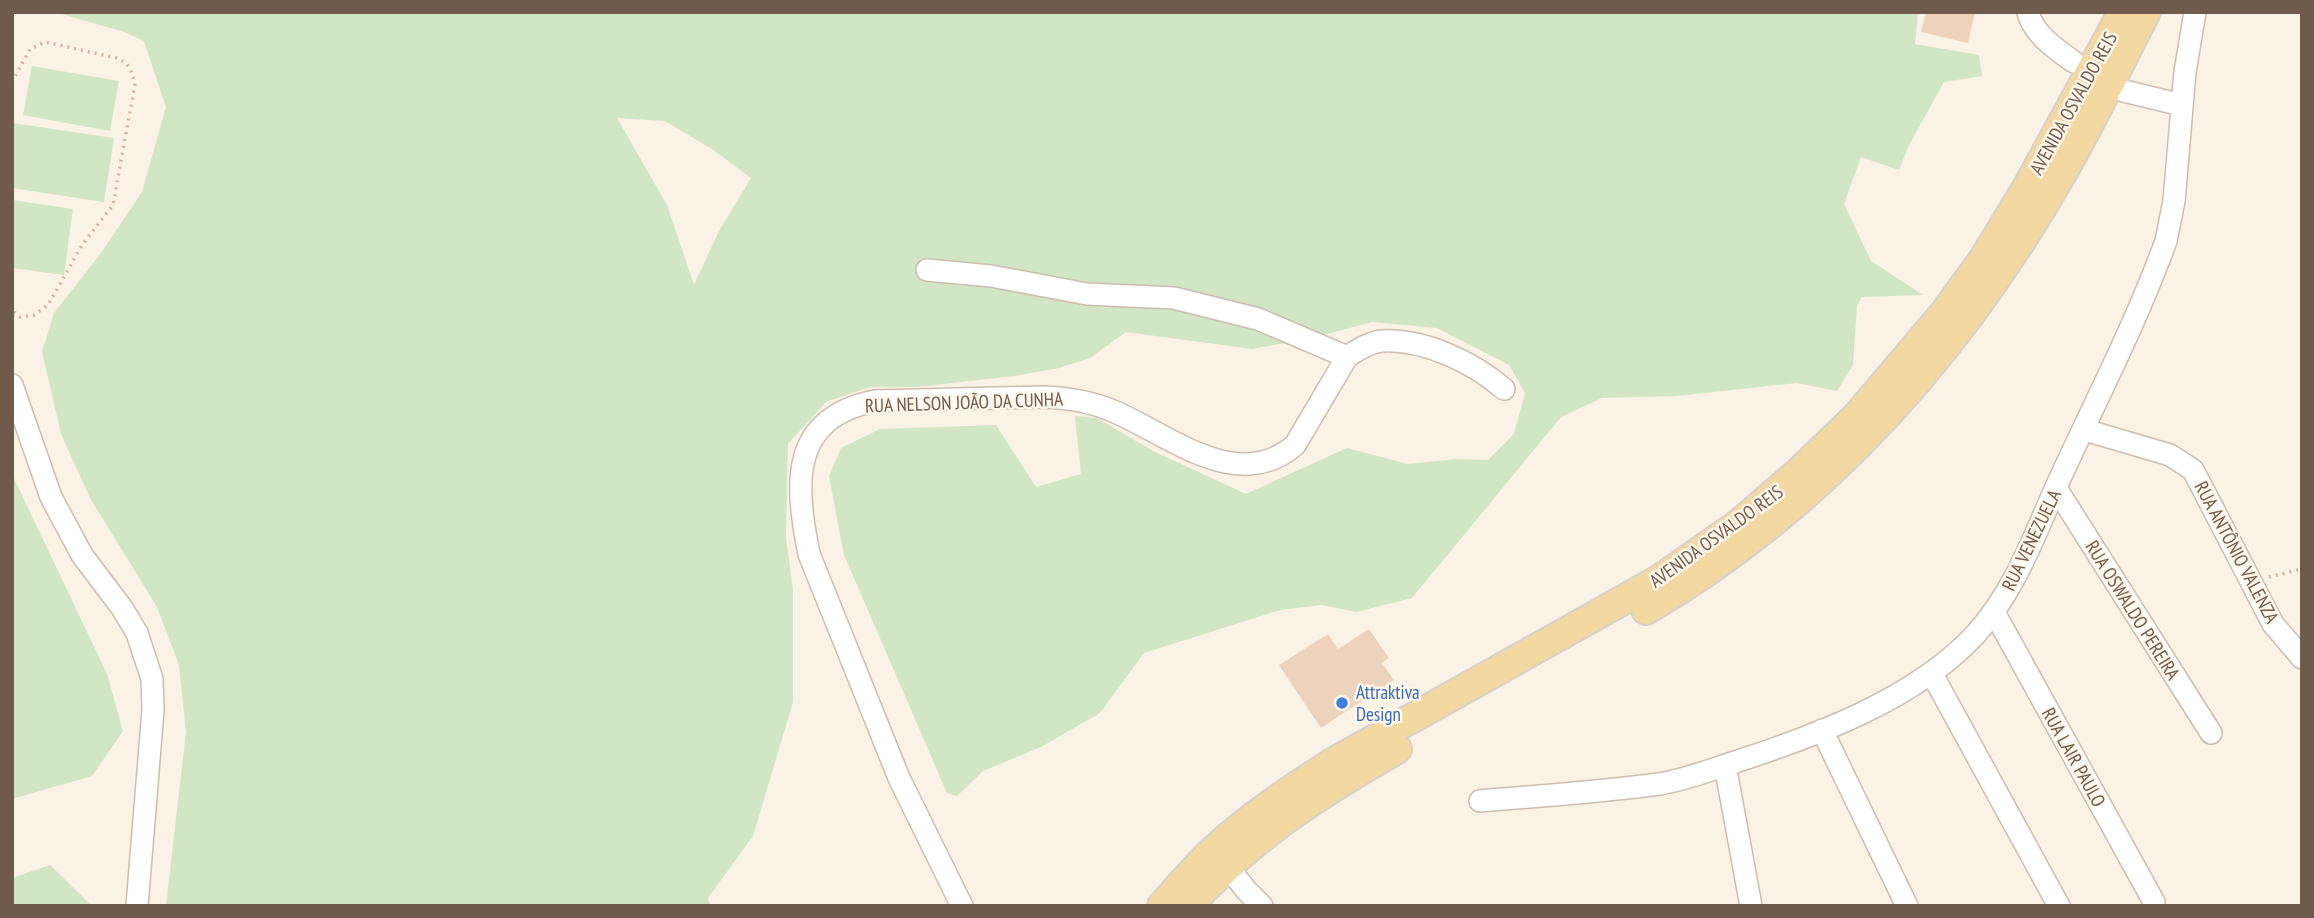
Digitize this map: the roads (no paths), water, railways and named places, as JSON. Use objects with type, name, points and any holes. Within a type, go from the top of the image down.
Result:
[{"type":"main road","name":"AVENIDA OSVALDO REIS","points":[[1162,906],[1213,851],[1290,790],[1343,757],[1657,581],[1740,523],[1799,472],[1857,416],[1946,311],[1983,260],[2028,186],[2123,12]]},
{"type":"main road","name":"AVENIDA OSVALDO REIS","points":[[1188,906],[1227,866],[1270,829],[1328,789],[1704,574],[1769,526],[1834,469],[1902,400],[1989,289],[2064,170],[2146,12]]},
{"type":"street","points":[[2028,12],[2047,40],[2074,62]]},
{"type":"street","name":"RUA VENEZUELA","points":[[1480,802],[1660,783],[1725,765],[1822,730],[1897,694],[1932,674],[1959,651],[1994,612],[2028,554],[2166,242],[2174,201],[2182,105],[2195,12]]},
{"type":"street","points":[[2124,91],[2182,105]]},
{"type":"street","points":[[927,270],[990,276],[1087,294],[1174,298],[1258,319],[1347,356],[1380,341],[1429,348],[1486,373],[1504,389]]},
{"type":"street","name":"RUA NELSON JOÃO DA CUNHA","points":[[962,906],[899,778],[809,554],[799,491],[802,466],[808,448],[821,427],[834,415],[853,406],[875,401],[1069,398],[1094,403],[1114,411],[1183,447],[1213,458],[1242,464],[1265,463],[1283,456],[1295,445],[1347,356]]},
{"type":"street","points":[[12,385],[51,497],[82,555],[122,608],[137,633],[152,679],[153,710],[137,906]]},
{"type":"street","name":"RUA ANTÔNIO VALENZA","points":[[2085,430],[2170,455],[2193,470],[2273,624],[2302,658]]},
{"type":"street","name":"RUA OSWALDO PEREIRA","points":[[2056,488],[2211,733]]},
{"type":"street","name":"RUA LAIR PAULO","points":[[1994,612],[2154,902]]},
{"type":"street","points":[[1932,674],[2059,906]]},
{"type":"street","points":[[1822,730],[1907,906]]},
{"type":"street","points":[[1725,765],[1751,906]]},
{"type":"street","points":[[1227,866],[1262,906]]},
{"type":"place","name":"Attraktiva Design","points":[[1342,703]]}]
